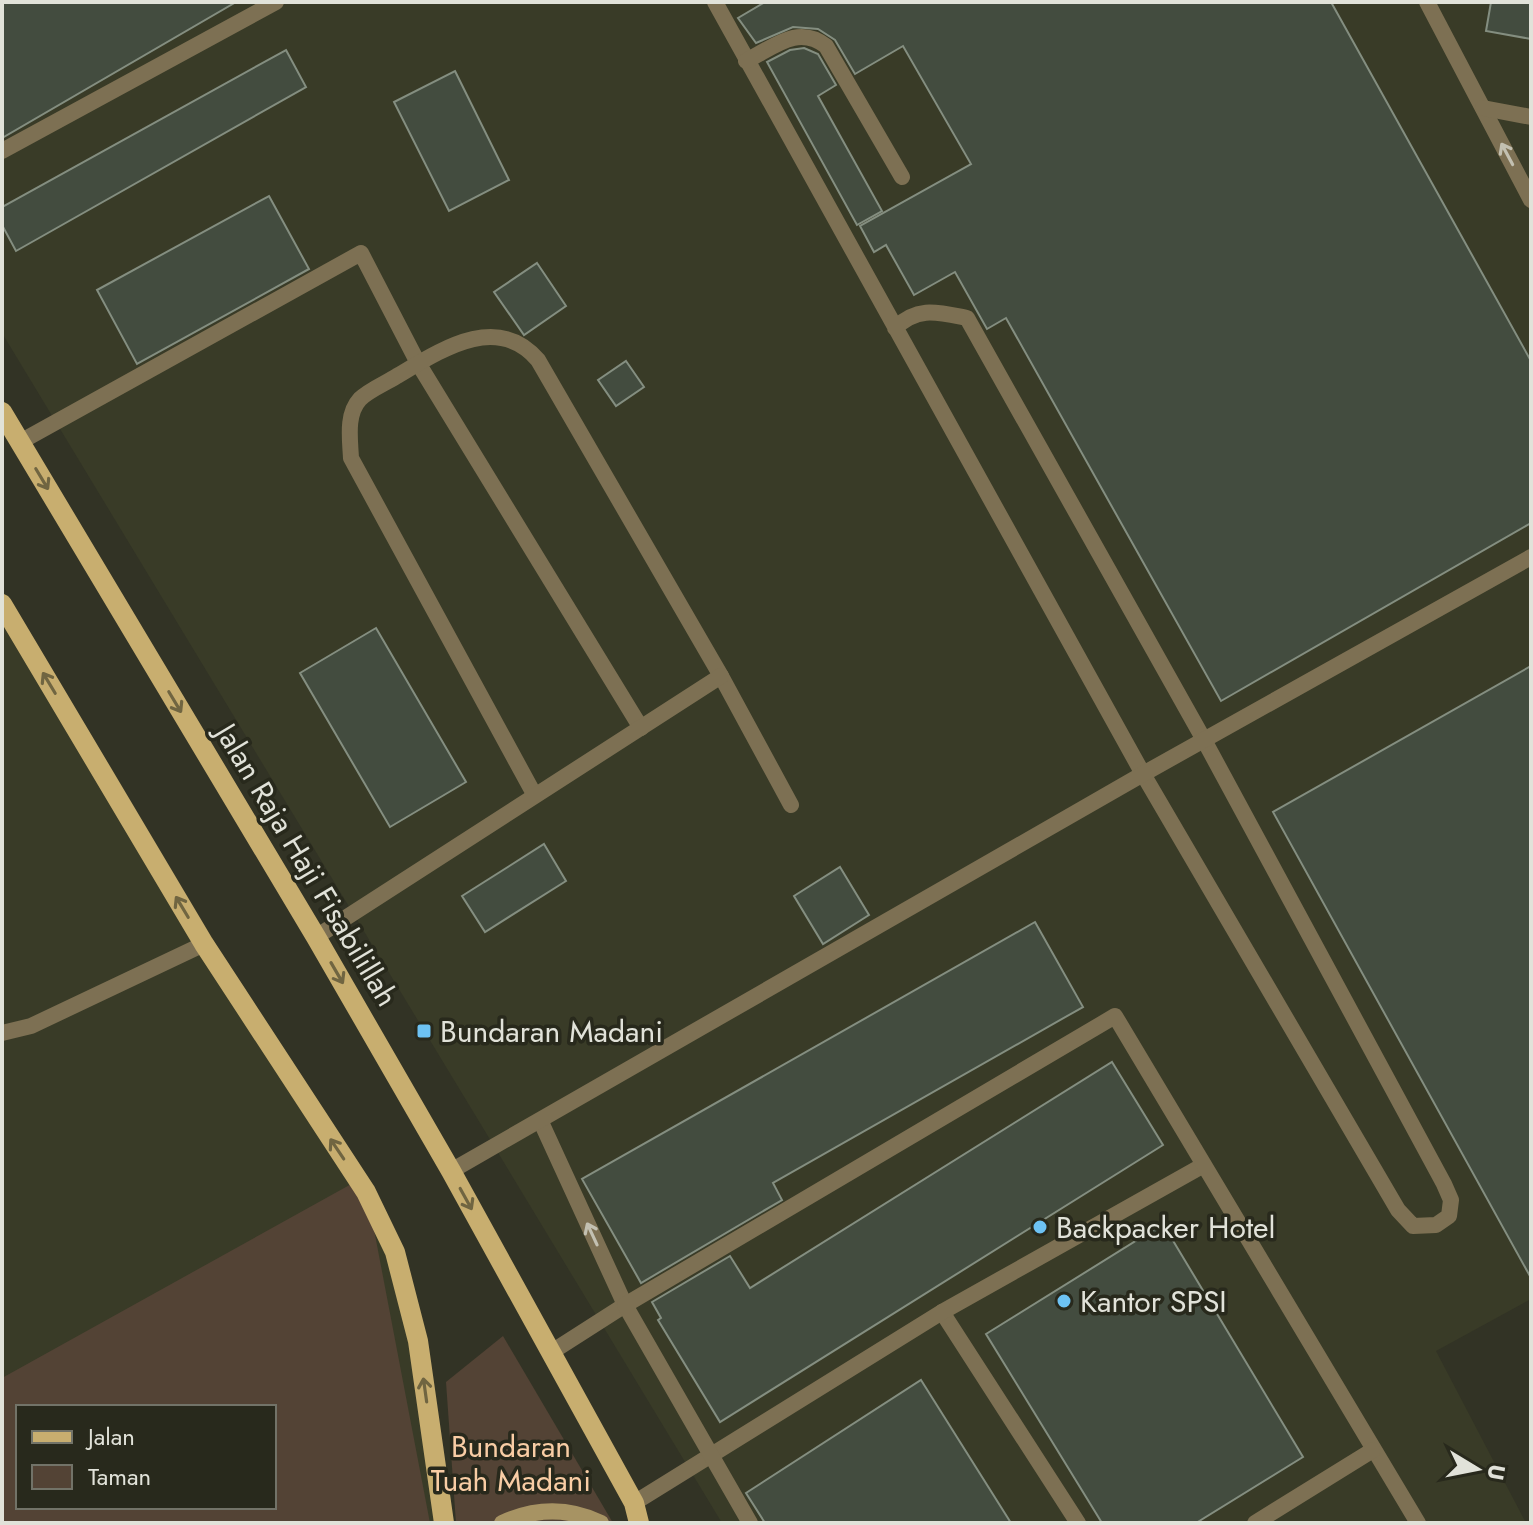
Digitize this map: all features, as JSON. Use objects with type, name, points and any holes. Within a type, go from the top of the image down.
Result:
[{"type":"main road","name":"Jalan Raja Haji Fisabilillah","points":[[2,412],[316,937],[451,1171],[634,1503],[639,1523]]},
{"type":"main road","points":[[2,604],[204,944],[366,1192],[395,1252],[418,1341],[444,1523]]},
{"type":"main road","points":[[502,1523],[540,1510],[579,1513],[601,1523]]},
{"type":"street","points":[[2,151],[276,2]]},
{"type":"street","points":[[715,2],[746,61],[1143,774],[1398,1210],[1413,1226],[1436,1225],[1449,1216],[1451,1200],[1444,1184],[1204,740],[967,318],[935,311],[908,315],[895,328]]},
{"type":"street","points":[[1427,2],[1531,200]]},
{"type":"street","points":[[746,61],[796,36],[813,35],[826,46],[902,177]]},
{"type":"street","points":[[1483,108],[1531,117]]},
{"type":"street","points":[[20,442],[361,253],[418,363],[641,728]]},
{"type":"street","points":[[534,794],[351,458],[349,424],[360,399],[418,363],[475,336],[500,337],[524,343],[538,360],[721,676],[791,805]]},
{"type":"street","points":[[451,1171],[1143,774],[1531,557]]},
{"type":"street","points":[[316,937],[721,676]]},
{"type":"street","points":[[2,1033],[31,1026],[204,944]]},
{"type":"street","points":[[550,1353],[625,1305],[1115,1016],[1418,1523]]},
{"type":"street","points":[[541,1122],[625,1305],[750,1523]]},
{"type":"street","points":[[634,1503],[942,1312],[1202,1166]]},
{"type":"street","points":[[942,1312],[1078,1523]]},
{"type":"street","points":[[1255,1523],[1373,1450]]},
{"type":"shaded area","points":[[2,2],[1531,2],[1531,1299],[1436,1351],[1526,1523],[722,1523],[2,333]]},
{"type":"shaded area","points":[[2,604],[395,1252],[444,1523],[2,1523]]},
{"type":"green space","points":[[364,1177],[430,1523],[2,1523],[2,1378]]},
{"type":"green space","name":"Bundaran Tuah Madani","points":[[503,1336],[613,1523],[456,1523],[446,1382]]},
{"type":"building","points":[[2,2],[236,2],[2,138]]},
{"type":"building","points":[[765,2],[1331,2],[1531,361],[1531,523],[1221,701],[1006,318],[987,329],[955,272],[914,295],[886,245],[874,252],[860,226],[971,164],[903,46],[855,74],[835,40],[818,29],[793,27],[756,43],[738,18]]},
{"type":"building","points":[[1491,2],[1531,2],[1531,39],[1486,31]]},
{"type":"building","points":[[804,48],[818,54],[836,85],[818,96],[882,211],[857,225],[767,62],[790,50]]},
{"type":"building","points":[[286,50],[306,87],[16,251],[2,225],[2,207]]},
{"type":"building","points":[[455,71],[509,180],[449,211],[394,102]]},
{"type":"building","points":[[269,196],[309,269],[137,364],[97,290]]},
{"type":"building","points":[[537,263],[566,306],[524,335],[494,292]]},
{"type":"building","points":[[626,361],[644,387],[616,406],[598,380]]},
{"type":"building","points":[[376,628],[466,782],[390,827],[300,673]]},
{"type":"building","points":[[1531,666],[1531,1278],[1273,812]]},
{"type":"building","points":[[544,844],[566,881],[485,932],[462,896]]},
{"type":"building","points":[[840,867],[869,915],[823,944],[794,896]]},
{"type":"building","points":[[1035,922],[1083,1007],[773,1183],[782,1200],[641,1283],[582,1179]]},
{"type":"building","points":[[1112,1062],[1163,1145],[720,1422],[658,1320],[661,1318],[652,1302],[730,1256],[750,1288]]},
{"type":"building","points":[[1163,1224],[1303,1457],[1196,1523],[1102,1523],[986,1334]]},
{"type":"building","points":[[921,1380],[1011,1523],[765,1523],[746,1493]]},
{"type":"place","name":"Bundaran Madani","points":[[424,1031]]},
{"type":"place","name":"Backpacker Hotel","points":[[1040,1227]]},
{"type":"place","name":"Kantor SPSI","points":[[1064,1301]]}]
